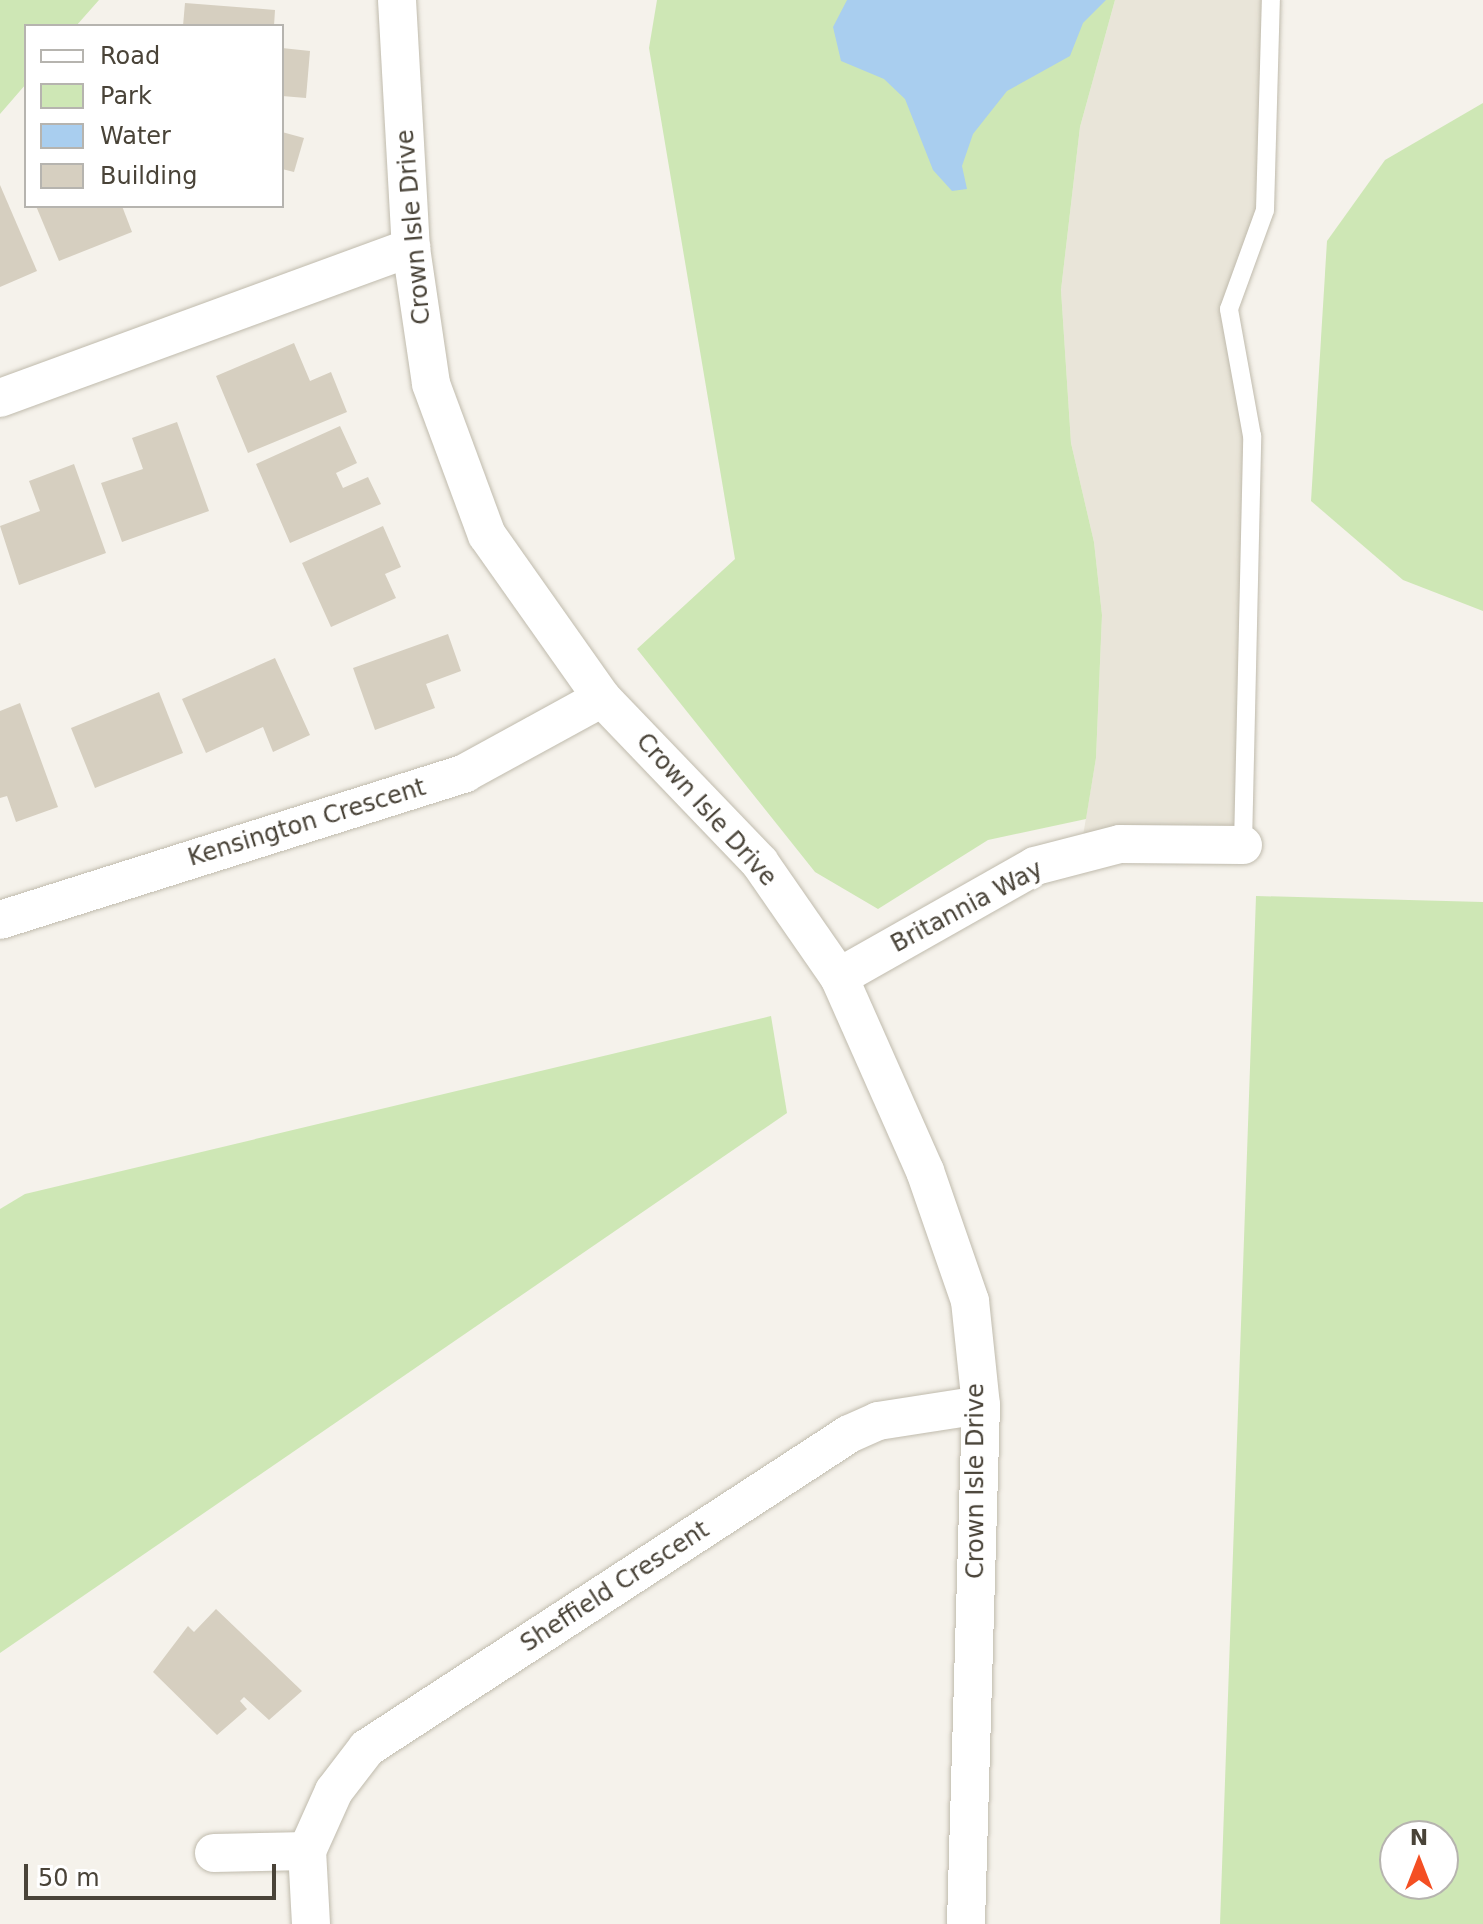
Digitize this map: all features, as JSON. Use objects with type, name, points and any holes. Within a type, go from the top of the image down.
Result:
[{"type":"street","name":"Crown Isle Drive","points":[[397,0],[411,248],[431,384],[487,535],[602,698],[760,863],[839,977],[925,1171],[970,1301],[981,1405],[966,1924]]},
{"type":"street","points":[[0,398],[411,248]]},
{"type":"street","name":"Kensington Crescent","points":[[0,920],[465,773],[602,698]]},
{"type":"street","name":"Britannia Way","points":[[839,977],[1035,866],[1120,844],[1243,845]]},
{"type":"street","name":"Sheffield Crescent","points":[[311,1924],[307,1851],[334,1791],[367,1748],[849,1434],[878,1421],[981,1405]]},
{"type":"street","points":[[214,1853],[307,1851]]},
{"type":"lane","points":[[1243,845],[1252,436],[1229,309],[1265,210],[1271,0]]},
{"type":"shaded area","points":[[1115,0],[1271,0],[1265,210],[1229,309],[1252,436],[1243,845],[1080,854],[1096,758],[1102,615],[1094,542],[1071,443],[1061,290],[1080,127]]},
{"type":"green space","points":[[0,0],[99,0],[78,24],[24,24],[24,86],[0,114]]},
{"type":"green space","points":[[657,0],[1115,0],[1080,127],[1061,290],[1071,443],[1094,542],[1102,615],[1096,758],[1086,819],[988,840],[878,909],[815,872],[637,649],[735,559],[649,48]]},
{"type":"green space","points":[[1483,103],[1483,611],[1403,580],[1311,501],[1327,241],[1385,160]]},
{"type":"green space","points":[[1256,896],[1483,902],[1483,1924],[1220,1924]]},
{"type":"green space","points":[[771,1016],[787,1113],[0,1653],[0,1209],[25,1194]]},
{"type":"water","points":[[847,0],[1106,0],[1083,23],[1070,56],[1007,91],[973,134],[962,166],[967,189],[952,191],[933,170],[905,99],[884,79],[841,61],[833,27]]},
{"type":"building","points":[[185,3],[275,10],[274,24],[183,24]]},
{"type":"building","points":[[284,48],[310,51],[306,98],[284,96]]},
{"type":"building","points":[[284,133],[304,138],[294,172],[284,170]]},
{"type":"building","points":[[0,185],[37,271],[0,287]]},
{"type":"building","points":[[37,208],[123,208],[132,232],[59,261]]},
{"type":"building","points":[[294,343],[310,381],[331,372],[347,412],[248,453],[216,376]]},
{"type":"building","points":[[177,422],[209,511],[122,542],[101,483],[143,469],[132,438]]},
{"type":"building","points":[[340,426],[357,463],[336,473],[343,488],[368,477],[381,504],[290,543],[256,464]]},
{"type":"building","points":[[74,464],[106,553],[19,585],[0,526],[40,511],[29,481]]},
{"type":"building","points":[[383,526],[401,567],[385,574],[396,598],[331,627],[302,563]]},
{"type":"building","points":[[448,634],[461,671],[426,684],[435,708],[375,730],[353,668]]},
{"type":"building","points":[[275,658],[310,735],[273,752],[263,727],[206,753],[182,699]]},
{"type":"building","points":[[159,692],[183,753],[95,788],[71,728]]},
{"type":"building","points":[[20,703],[58,807],[16,822],[7,796],[0,798],[0,711]]},
{"type":"building","points":[[216,1609],[302,1691],[269,1720],[244,1697],[240,1701],[247,1709],[217,1735],[153,1672],[188,1626],[194,1632]]}]
